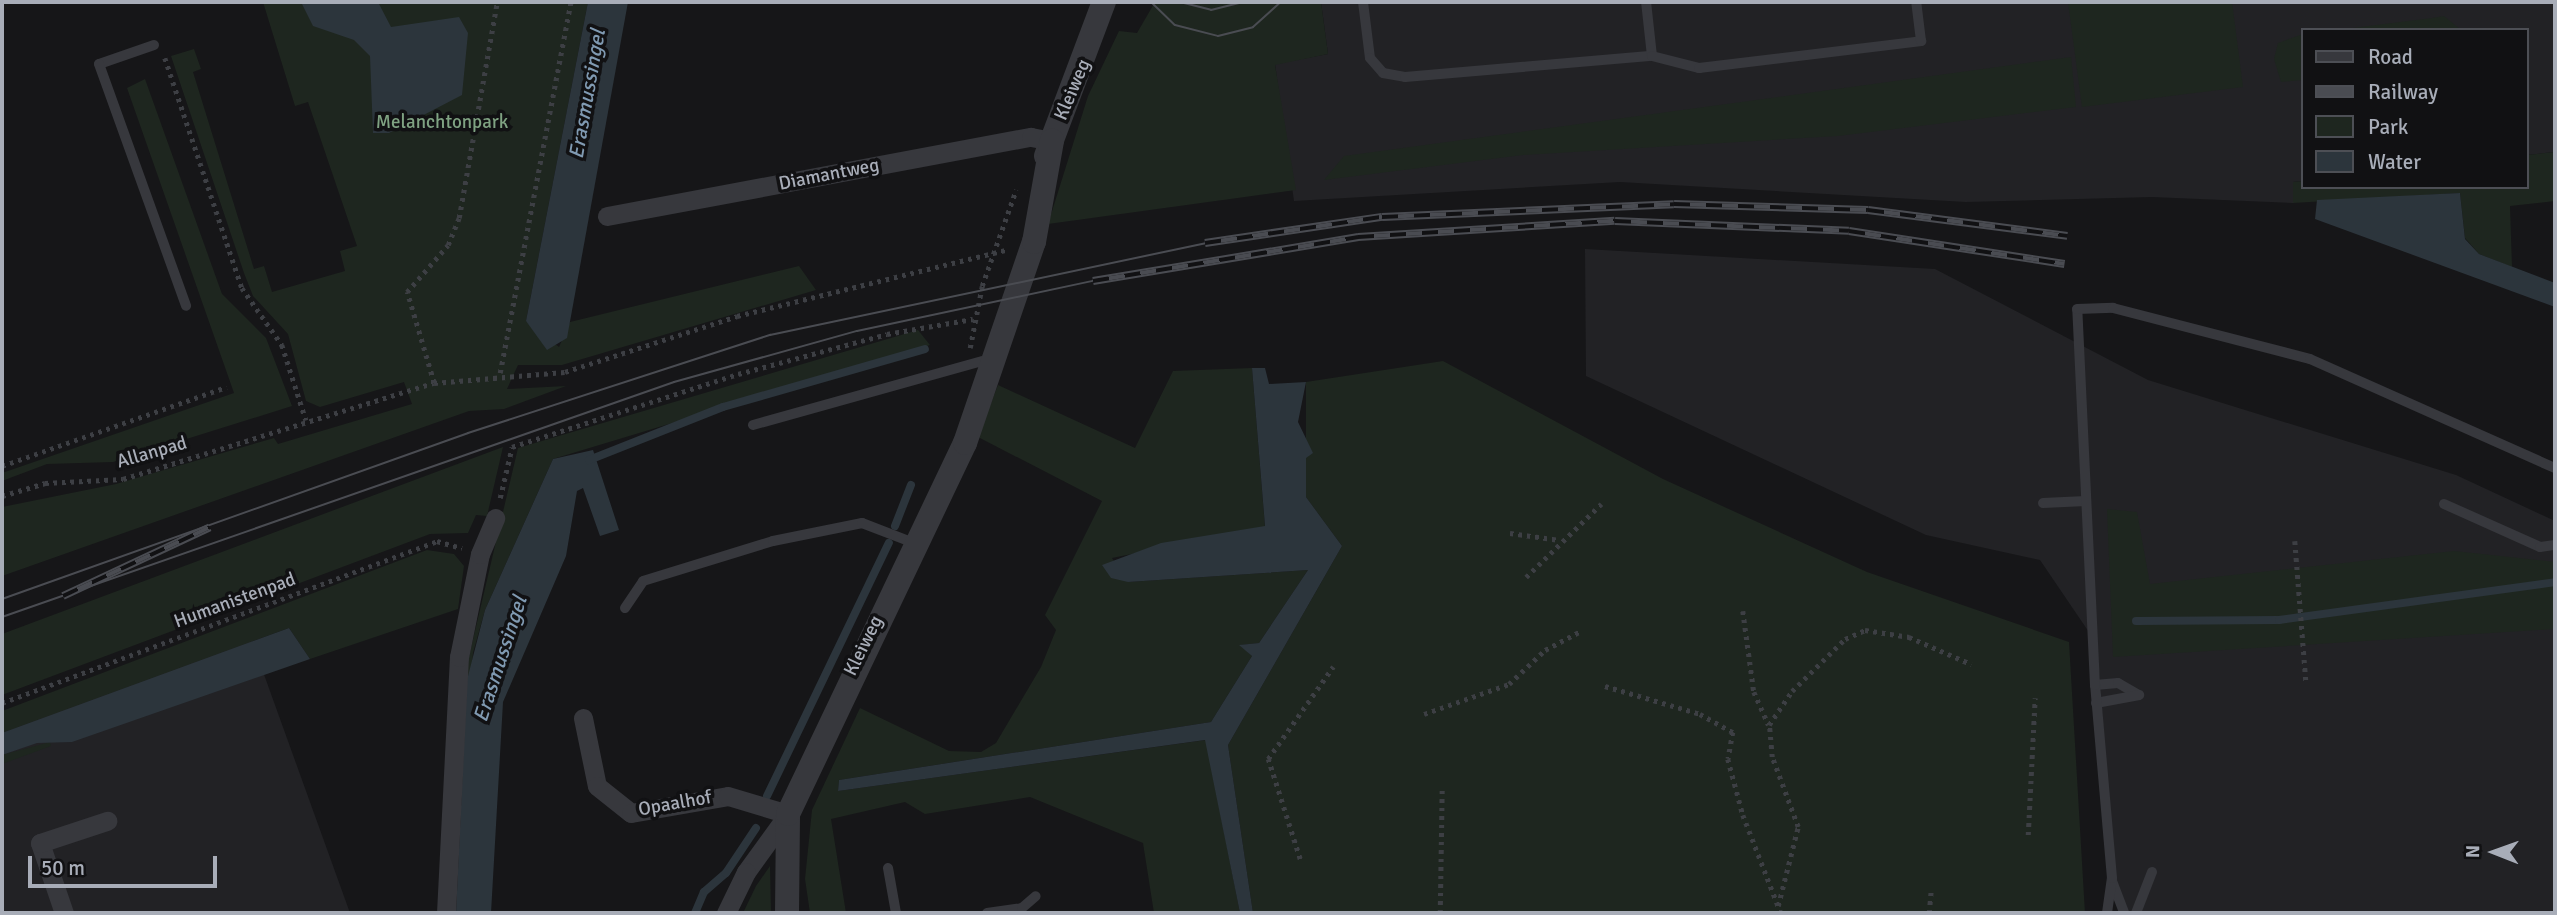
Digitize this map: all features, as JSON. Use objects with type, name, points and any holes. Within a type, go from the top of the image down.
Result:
[{"type":"street","name":"Kleiweg","points":[[944,481],[1052,141],[1094,40],[1104,2]]},
{"type":"street","name":"Kleiweg","points":[[1094,40],[1123,2]]},
{"type":"street","name":"Diamantweg","points":[[607,216],[1031,137],[1052,141]]},
{"type":"street","name":"Kleiweg","points":[[726,913],[746,872],[788,814],[944,481],[1002,346],[1034,242],[1052,141]]},
{"type":"street","points":[[446,913],[459,657],[480,554],[495,518]]},
{"type":"street","name":"Opaalhof","points":[[583,718],[597,786],[631,813],[728,796],[788,814]]},
{"type":"street","name":"Kleiweg","points":[[787,913],[782,874],[788,814]]},
{"type":"street","points":[[64,913],[40,843],[107,821]]},
{"type":"lane","points":[[1363,2],[1370,58],[1392,76],[1652,56],[1699,68],[1921,41],[1916,2]]},
{"type":"lane","points":[[1646,2],[1652,56]]},
{"type":"lane","points":[[154,45],[99,64],[186,306]]},
{"type":"lane","points":[[2107,913],[2112,878],[2096,703],[2077,309],[2113,308],[2309,359],[2555,468]]},
{"type":"lane","points":[[753,425],[982,360]]},
{"type":"lane","points":[[2043,503],[2086,501]]},
{"type":"lane","points":[[2444,504],[2540,547],[2555,545]]},
{"type":"lane","points":[[625,608],[643,582],[773,541],[862,523],[914,543]]},
{"type":"lane","points":[[2095,685],[2118,683],[2139,695],[2096,703]]},
{"type":"lane","points":[[888,867],[896,913]]},
{"type":"lane","points":[[2136,913],[2152,872]]},
{"type":"lane","points":[[2112,878],[2124,913]]},
{"type":"lane","points":[[987,913],[1022,908],[1036,897]]},
{"type":"path","points":[[434,383],[407,292],[448,245],[459,218],[497,2]]},
{"type":"path","points":[[500,373],[572,2]]},
{"type":"path","points":[[154,45],[167,60],[242,288],[282,345],[306,420]]},
{"type":"path","name":"Allanpad","points":[[2,496],[45,483],[123,478],[434,383],[500,373],[565,372],[737,316],[992,253]]},
{"type":"path","points":[[495,518],[512,447],[738,374],[887,334],[973,319]]},
{"type":"path","points":[[2,466],[226,387]]},
{"type":"path","points":[[1526,577],[1560,540],[1601,504]]},
{"type":"path","points":[[1510,533],[1560,540]]},
{"type":"path","name":"Humanistenpad","points":[[2,703],[437,541],[480,554]]},
{"type":"path","points":[[2295,541],[2306,682]]},
{"type":"path","points":[[1743,611],[1754,692],[1769,725],[1772,757],[1798,827],[1778,906]]},
{"type":"path","points":[[1769,725],[1825,657],[1865,630],[1909,638],[1971,664]]},
{"type":"path","points":[[1424,714],[1509,684],[1545,650],[1580,631]]},
{"type":"path","points":[[1300,859],[1268,759],[1333,667]]},
{"type":"path","points":[[1605,686],[1700,714],[1733,732],[1731,771],[1781,913]]},
{"type":"path","points":[[2028,835],[2035,698]]},
{"type":"path","points":[[1440,913],[1441,788]]},
{"type":"path","points":[[1929,913],[1931,889]]},
{"type":"shaded area","points":[[1321,2],[2555,2],[2555,152],[2529,155],[2529,28],[2302,28],[2302,181],[2293,182],[2293,203],[2152,197],[1966,202],[1620,182],[1294,201],[1275,64],[1328,54]]},
{"type":"shaded area","points":[[1585,249],[1935,269],[2148,380],[2456,475],[2555,521],[2555,913],[2124,913],[2116,900],[2097,644],[2040,560],[1926,535],[1586,376]]},
{"type":"shaded area","points":[[249,633],[350,913],[2,913],[2,715]]},
{"type":"green space","name":"Melanchtonpark","points":[[263,2],[588,2],[526,321],[559,347],[570,322],[799,266],[816,290],[562,365],[518,365],[507,389],[566,386],[504,409],[469,411],[2,576],[2,507],[116,484],[274,438],[278,444],[412,404],[404,382],[320,407],[306,401],[288,334],[253,296],[244,273],[171,56],[194,49],[201,69],[193,72],[254,269],[264,266],[272,292],[345,271],[340,251],[357,246],[308,102],[295,106]]},
{"type":"green space","points":[[1155,2],[1321,2],[1328,54],[1275,65],[1296,190],[1048,224],[1088,96],[1119,31],[1137,33]]},
{"type":"green space","points":[[2068,2],[2232,2],[2243,87],[2082,107]]},
{"type":"green space","points":[[2444,16],[2459,28],[2353,28]]},
{"type":"green space","points":[[2302,34],[2302,80],[2281,82],[2274,59],[2278,43]]},
{"type":"green space","points":[[2071,57],[2076,107],[1838,136],[1523,155],[1324,180],[1344,156]]},
{"type":"green space","points":[[145,79],[222,294],[266,338],[292,406],[113,462],[47,464],[2,481],[2,473],[234,393],[127,88]]},
{"type":"green space","points":[[2555,152],[2555,201],[2510,206],[2512,267],[2479,254],[2465,238],[2460,193],[2293,203],[2293,182],[2302,181],[2302,189],[2529,189],[2529,155]]},
{"type":"green space","points":[[918,330],[930,345],[553,459],[485,610],[473,653],[452,913],[463,682],[518,448]]},
{"type":"green space","points":[[1443,361],[1663,479],[1867,572],[2069,642],[2085,913],[1253,913],[1228,745],[1342,546],[1306,497],[1306,382]]},
{"type":"green space","points":[[1252,368],[1265,527],[1112,558],[1128,582],[1308,570],[1259,643],[1241,645],[1252,656],[1211,722],[839,780],[838,791],[1206,740],[1240,913],[1154,913],[1143,843],[1030,797],[925,814],[905,802],[831,819],[846,913],[810,913],[805,879],[812,810],[860,708],[949,751],[981,752],[996,743],[1041,667],[1056,630],[1045,615],[1102,501],[978,437],[998,385],[1135,448],[1173,371]]},
{"type":"green space","points":[[503,447],[487,516],[476,515],[468,533],[430,534],[2,695],[2,634]]},
{"type":"green space","points":[[2107,509],[2137,512],[2150,584],[2454,551],[2555,562],[2555,629],[2113,657]]},
{"type":"green space","points":[[427,550],[454,554],[464,566],[458,609],[310,659],[289,628],[2,733],[2,711]]},
{"type":"green space","points":[[50,742],[51,746],[2,764],[2,755]]},
{"type":"green space","points":[[770,866],[771,913],[743,913],[756,886]]},
{"type":"water","points":[[301,2],[378,2],[391,27],[459,17],[468,33],[462,95],[389,133],[373,133],[370,56],[354,40],[313,26]]},
{"type":"water","name":"Erasmussingel","points":[[588,2],[628,2],[567,338],[547,350],[526,321]]},
{"type":"water","points":[[2460,193],[2465,239],[2479,254],[2555,283],[2555,307],[2315,219],[2317,200]]},
{"type":"water","points":[[1252,368],[1265,368],[1269,384],[1306,382],[1298,422],[1313,453],[1306,458],[1306,497],[1342,546],[1228,745],[1253,913],[1240,913],[1205,740],[838,791],[839,780],[1211,722],[1252,656],[1239,645],[1259,643],[1308,570],[1128,582],[1111,578],[1102,565],[1161,543],[1265,526]]},
{"type":"water","name":"Erasmussingel","points":[[593,450],[619,530],[600,536],[583,488],[577,491],[566,556],[503,702],[491,913],[456,913],[467,680],[485,610],[553,459]]},
{"type":"water","points":[[289,628],[310,659],[72,742],[37,743],[2,755],[2,733]]},
{"type":"waterway","points":[[589,460],[723,407],[925,349]]},
{"type":"waterway","points":[[895,526],[911,485]]},
{"type":"waterway","points":[[767,796],[889,543]]},
{"type":"waterway","points":[[2136,621],[2279,620],[2555,582]]},
{"type":"waterway","points":[[695,913],[704,892],[726,873],[756,828]]},
{"type":"tram line","points":[[1151,2],[1175,25],[1218,36],[1253,27],[1281,2]]},
{"type":"tram line","points":[[1180,2],[1211,10],[1243,2]]},
{"type":"tram line","points":[[2,599],[468,433],[770,335],[1205,243]]},
{"type":"tram line","points":[[2,617],[674,382],[857,331],[1093,281]]},
{"type":"railway","points":[[1205,243],[1382,217],[1674,204],[1868,210],[2067,236]]},
{"type":"railway","points":[[1093,281],[1358,237],[1615,221],[1849,231],[2064,264]]},
{"type":"railway","points":[[63,596],[210,527]]}]
